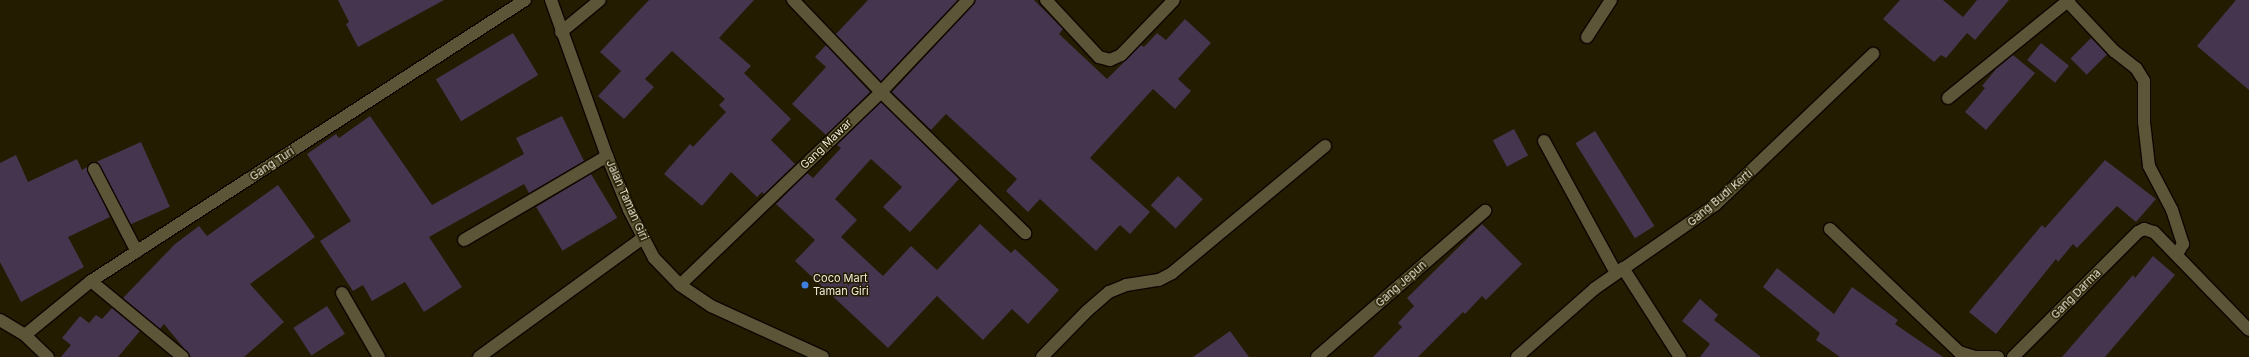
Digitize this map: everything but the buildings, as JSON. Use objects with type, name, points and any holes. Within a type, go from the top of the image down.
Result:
[{"type":"street","name":"Gang Turi","points":[[25,335],[91,281],[525,0]]},
{"type":"street","name":"Jalan Taman Giri","points":[[551,0],[561,32],[607,156],[642,238],[654,258],[680,285],[711,306],[823,357]]},
{"type":"street","points":[[561,32],[600,0]]},
{"type":"street","points":[[793,0],[881,92],[1025,233]]},
{"type":"street","name":"Gang Mawar","points":[[680,285],[881,92],[968,0]]},
{"type":"street","points":[[1046,0],[1099,57],[1110,60],[1121,56],[1174,0]]},
{"type":"street","points":[[1587,37],[1611,0]]},
{"type":"street","points":[[1948,98],[2068,1],[2114,51],[2136,68],[2144,81],[2144,122],[2149,166],[2172,210],[2182,244],[2177,254],[2249,330]]},
{"type":"street","name":"Gang Budi Kerti","points":[[1517,357],[1620,271],[1700,218],[1873,54]]},
{"type":"street","points":[[1544,141],[1620,271],[1680,357]]},
{"type":"street","points":[[1042,357],[1087,311],[1109,292],[1126,285],[1159,280],[1172,273],[1324,146]]},
{"type":"street","points":[[464,240],[607,156]]},
{"type":"street","points":[[94,169],[137,252]]},
{"type":"street","name":"Gang Jepun","points":[[1317,357],[1484,211]]},
{"type":"street","points":[[1830,229],[1959,352],[1975,357],[1998,357]]},
{"type":"street","name":"Gang Darma","points":[[2013,357],[2138,232],[2144,229],[2154,232],[2177,254]]},
{"type":"street","points":[[479,357],[642,238]]},
{"type":"street","points":[[91,281],[183,357]]},
{"type":"street","points":[[342,293],[379,357]]},
{"type":"street","points":[[0,320],[25,335],[48,357]]},
{"type":"place","name":"Coco Mart Taman Giri","points":[[805,285]]}]
